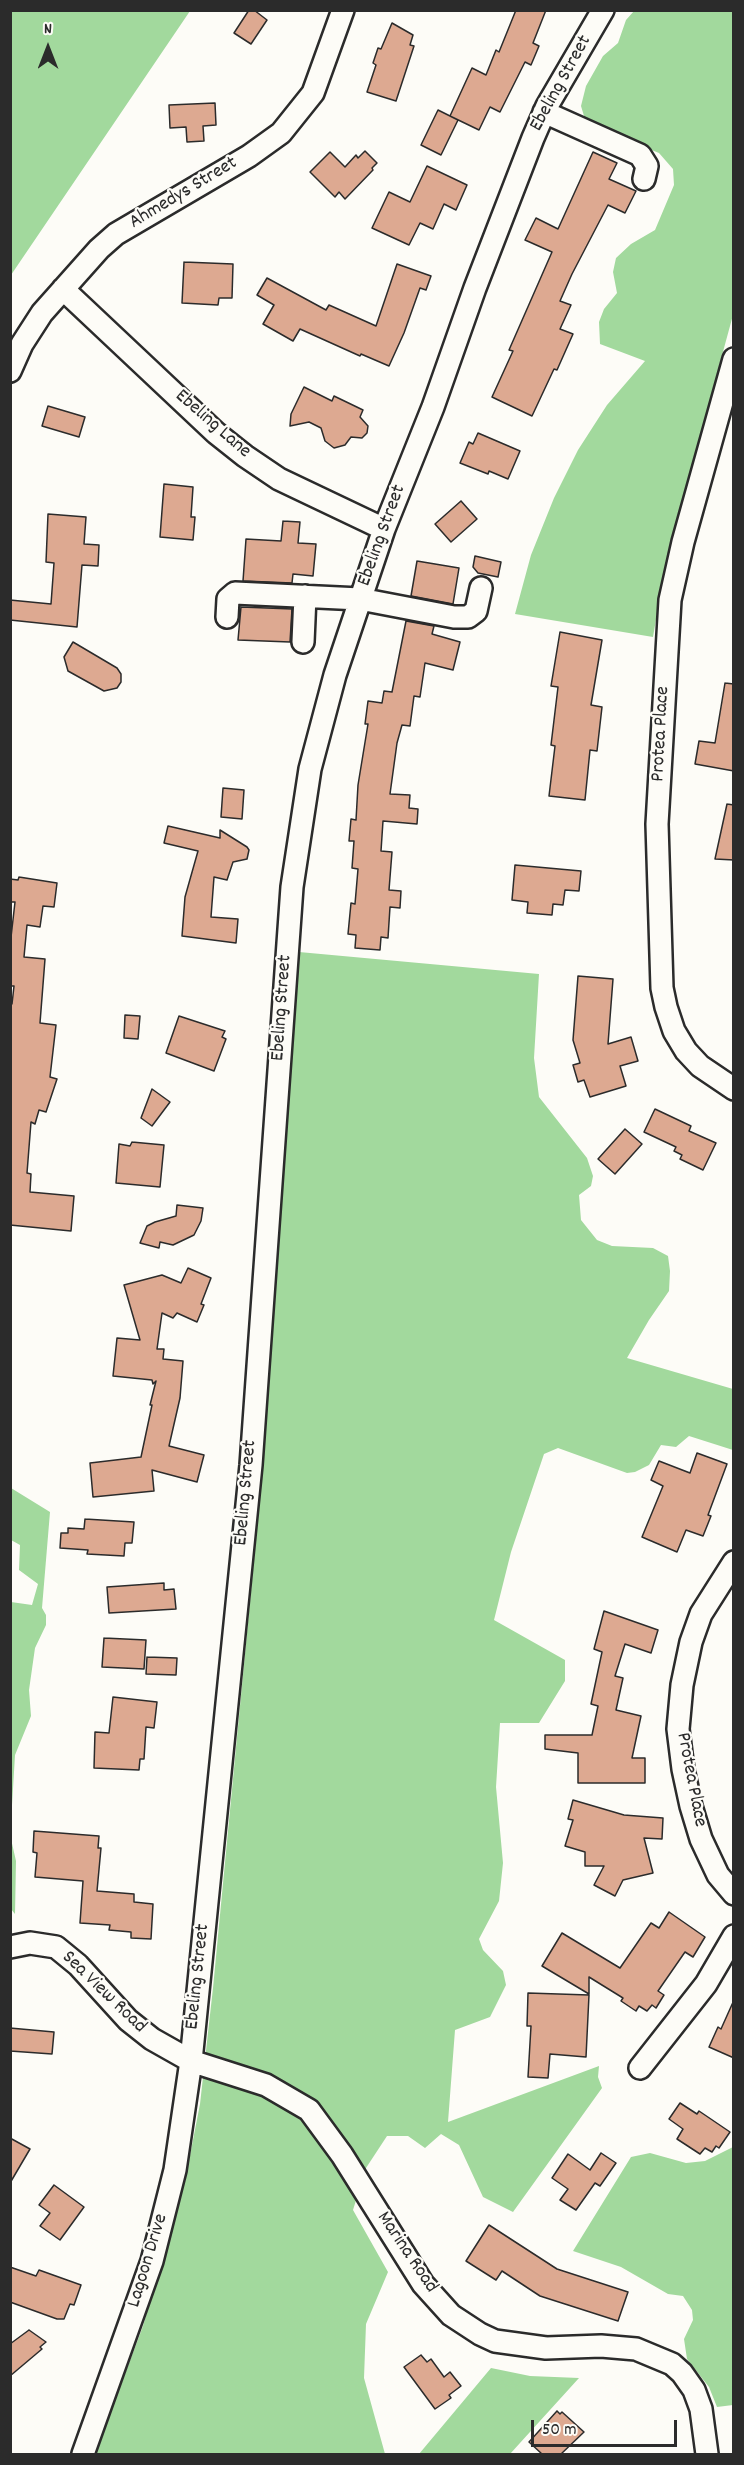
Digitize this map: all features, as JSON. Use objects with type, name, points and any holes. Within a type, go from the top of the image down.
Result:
[{"type":"street","name":"Ahmedys Street","points":[[10,371],[22,344],[42,313],[99,249],[116,234],[249,156],[280,133],[313,93],[343,10]]},
{"type":"street","name":"Ebeling Street","points":[[191,2061],[251,1465],[292,887],[310,769],[335,675],[360,598],[384,529],[433,408],[475,288],[544,112],[603,10]]},
{"type":"street","points":[[544,112],[640,155],[647,166],[644,178]]},
{"type":"street","name":"Ebeling Lane","points":[[63,289],[216,433],[245,456],[279,479],[384,529]]},
{"type":"street","name":"Protea Place","points":[[734,359],[683,542],[670,600],[657,824],[662,987],[666,1007],[674,1031],[686,1051],[700,1066],[734,1089]]},
{"type":"street","points":[[227,617],[228,599],[235,593],[360,598],[454,617],[468,617],[476,611],[481,588]]},
{"type":"street","points":[[303,642],[305,596]]},
{"type":"street","name":"Protea Place","points":[[734,1562],[701,1614],[691,1642],[679,1704],[678,1729],[689,1797],[701,1839],[718,1875],[734,1894]]},
{"type":"street","points":[[640,2068],[706,1984],[734,1936]]},
{"type":"street","name":"Sea View Road","points":[[10,1947],[30,1943],[49,1946],[66,1953],[128,2020],[152,2039],[191,2061]]},
{"type":"street","name":"Lagoon Drive","points":[[83,2454],[152,2261],[175,2170],[191,2061]]},
{"type":"street","name":"Marina Road","points":[[191,2061],[266,2085],[309,2110],[342,2155],[423,2284],[452,2315],[480,2334],[495,2341],[546,2348],[601,2346],[636,2349],[672,2364],[688,2381],[701,2409],[707,2454]]},
{"type":"green space","points":[[10,11],[190,11],[11,275]]},
{"type":"green space","points":[[634,11],[733,11],[733,315],[666,561],[653,637],[515,614],[531,555],[554,498],[578,450],[607,405],[645,361],[600,344],[599,322],[604,309],[617,293],[613,272],[616,258],[631,244],[655,230],[674,185],[673,169],[659,153],[595,127],[584,116],[581,106],[586,86],[603,56],[618,43],[626,20]]},
{"type":"green space","points":[[299,952],[539,974],[534,1058],[539,1097],[587,1158],[593,1176],[591,1186],[579,1195],[581,1220],[597,1240],[612,1246],[653,1248],[668,1256],[669,1291],[627,1358],[733,1389],[733,1450],[689,1436],[676,1447],[661,1445],[649,1465],[627,1473],[558,1448],[544,1454],[511,1552],[494,1620],[565,1660],[565,1681],[539,1723],[500,1723],[496,1787],[503,1863],[499,1901],[479,1939],[483,1950],[503,1971],[506,1985],[490,2017],[455,2030],[448,2122],[599,2066],[598,2077],[602,2088],[513,2212],[483,2197],[459,2145],[441,2134],[425,2148],[408,2136],[387,2136],[366,2168],[353,2210],[388,2272],[366,2324],[364,2378],[385,2454],[95,2454],[143,2326],[185,2181],[200,2104],[262,1476]]},
{"type":"green space","points":[[11,1488],[50,1512],[42,1608],[46,1615],[46,1625],[35,1648],[29,1690],[31,1716],[15,1755],[11,1822],[11,1602],[32,1605],[38,1584],[19,1570],[20,1545],[11,1540]]},
{"type":"green space","points":[[11,1839],[16,1861],[15,1914],[11,1909]]},
{"type":"green space","points":[[733,2147],[733,2405],[717,2407],[709,2387],[687,2359],[684,2339],[693,2320],[692,2310],[683,2296],[668,2294],[621,2267],[573,2251],[631,2157],[650,2153],[686,2163],[705,2161]]},
{"type":"green space","points":[[491,2368],[530,2376],[579,2378],[510,2454],[419,2454]]},
{"type":"building","points":[[249,10],[254,10],[267,20],[251,44],[234,33]]},
{"type":"building","points":[[516,10],[546,10],[533,43],[539,46],[531,65],[525,62],[500,112],[490,107],[479,130],[450,116],[472,68],[486,75],[496,50],[499,52]]},
{"type":"building","points":[[392,23],[413,35],[410,45],[414,46],[396,101],[367,92],[376,65],[373,63],[378,48],[381,49]]},
{"type":"building","points":[[215,103],[216,125],[203,126],[204,141],[187,142],[186,127],[170,128],[169,105]]},
{"type":"building","points":[[438,110],[458,120],[441,155],[421,145]]},
{"type":"building","points":[[365,151],[377,163],[345,199],[339,192],[335,197],[310,172],[330,152],[345,167],[356,155],[358,158]]},
{"type":"building","points":[[593,152],[617,163],[609,179],[636,191],[625,213],[608,205],[572,274],[560,301],[571,305],[560,329],[573,334],[532,416],[492,397],[513,351],[509,350],[552,252],[525,240],[536,218],[558,229]]},
{"type":"building","points":[[427,166],[467,185],[456,210],[444,204],[433,229],[420,223],[409,245],[372,228],[389,192],[410,202]]},
{"type":"building","points":[[184,262],[233,264],[232,298],[219,298],[218,305],[182,303]]},
{"type":"building","points":[[397,264],[431,276],[426,290],[420,288],[389,366],[361,354],[360,356],[300,329],[293,341],[263,324],[274,305],[257,295],[267,278],[326,310],[329,305],[376,326]]},
{"type":"building","points":[[304,387],[332,401],[334,396],[363,410],[360,417],[368,426],[367,433],[362,438],[351,437],[345,445],[334,448],[325,441],[321,428],[309,422],[290,426],[291,414]]},
{"type":"building","points":[[48,406],[85,417],[79,437],[42,426]]},
{"type":"building","points":[[478,433],[520,451],[508,479],[460,463],[469,442],[473,444]]},
{"type":"building","points":[[164,484],[193,487],[191,517],[195,517],[193,540],[160,537]]},
{"type":"building","points":[[461,501],[477,519],[451,542],[435,524]]},
{"type":"building","points":[[48,514],[86,517],[84,544],[99,545],[98,566],[82,565],[77,627],[10,620],[10,600],[51,604],[54,563],[46,562]]},
{"type":"building","points":[[283,521],[300,522],[298,543],[316,544],[313,576],[293,574],[292,583],[243,581],[246,539],[281,541]]},
{"type":"building","points":[[475,556],[501,562],[498,577],[478,573],[473,567]]},
{"type":"building","points":[[417,561],[459,568],[453,604],[411,596]]},
{"type":"building","points":[[241,607],[292,609],[290,642],[238,640]]},
{"type":"building","points":[[406,621],[434,626],[432,634],[460,642],[453,670],[425,663],[420,697],[414,696],[410,726],[402,725],[397,743],[390,794],[410,795],[409,808],[418,809],[417,824],[383,821],[381,851],[392,852],[389,890],[401,891],[400,908],[390,907],[388,938],[381,937],[380,950],[355,948],[356,935],[348,934],[351,903],[355,904],[358,869],[352,868],[354,841],[349,841],[351,819],[356,820],[358,785],[368,724],[365,724],[368,701],[382,703],[384,691],[392,692]]},
{"type":"building","points":[[560,632],[602,640],[591,705],[602,707],[597,751],[590,750],[585,800],[549,796],[555,746],[551,745],[558,687],[551,686]]},
{"type":"building","points":[[73,642],[117,668],[121,674],[121,682],[117,688],[104,691],[68,671],[64,657]]},
{"type":"building","points":[[725,683],[734,684],[734,771],[695,764],[699,741],[715,743]]},
{"type":"building","points":[[223,788],[244,790],[242,819],[221,817]]},
{"type":"building","points":[[727,804],[734,805],[734,860],[715,859]]},
{"type":"building","points":[[168,826],[220,838],[220,830],[249,850],[247,859],[233,862],[227,880],[214,877],[211,917],[238,919],[236,943],[182,936],[185,897],[198,851],[164,843]]},
{"type":"building","points":[[515,865],[581,871],[579,891],[565,890],[563,905],[553,904],[552,915],[527,913],[528,902],[512,900]]},
{"type":"building","points":[[19,877],[57,883],[54,907],[43,906],[40,927],[27,925],[24,957],[45,959],[40,1023],[56,1025],[50,1077],[57,1079],[46,1112],[39,1110],[35,1124],[31,1122],[27,1173],[31,1174],[30,1192],[74,1196],[71,1231],[10,1225],[10,1003],[12,1004],[14,986],[10,986],[10,946],[15,902],[10,902],[10,879],[18,880]]},
{"type":"building","points":[[578,976],[613,979],[608,1044],[631,1037],[638,1061],[620,1066],[626,1086],[590,1097],[584,1080],[578,1082],[573,1065],[580,1063],[573,1040]]},
{"type":"building","points":[[125,1015],[140,1016],[138,1039],[124,1038]]},
{"type":"building","points":[[179,1016],[225,1031],[222,1037],[226,1039],[214,1071],[166,1053]]},
{"type":"building","points":[[152,1089],[170,1102],[152,1126],[141,1118]]},
{"type":"building","points":[[655,1109],[691,1126],[689,1131],[716,1143],[703,1170],[680,1159],[682,1155],[674,1151],[676,1147],[644,1132]]},
{"type":"building","points":[[625,1129],[642,1144],[615,1174],[598,1159]]},
{"type":"building","points":[[132,1142],[164,1145],[160,1187],[116,1183],[119,1144],[130,1146]]},
{"type":"building","points":[[177,1205],[203,1208],[201,1221],[194,1235],[173,1245],[160,1242],[159,1248],[140,1243],[147,1226],[176,1216]]},
{"type":"building","points":[[188,1268],[211,1278],[201,1304],[204,1305],[197,1322],[177,1313],[173,1318],[162,1313],[157,1349],[164,1349],[163,1359],[183,1361],[180,1398],[169,1446],[204,1455],[197,1482],[152,1470],[154,1491],[93,1497],[90,1463],[141,1457],[156,1381],[153,1384],[152,1380],[113,1376],[117,1338],[140,1340],[124,1285],[162,1275],[181,1283]]},
{"type":"building","points":[[697,1453],[727,1464],[708,1515],[711,1516],[703,1536],[686,1530],[677,1552],[642,1537],[663,1486],[651,1480],[659,1461],[690,1473]]},
{"type":"building","points":[[85,1519],[134,1522],[132,1543],[125,1543],[124,1556],[87,1554],[88,1550],[60,1548],[61,1533],[68,1533],[68,1528],[84,1529]]},
{"type":"building","points":[[164,1583],[164,1590],[174,1589],[176,1609],[109,1613],[107,1587]]},
{"type":"building","points":[[604,1611],[658,1630],[651,1653],[625,1644],[615,1676],[623,1678],[616,1710],[641,1716],[632,1758],[645,1758],[645,1783],[578,1783],[578,1753],[545,1749],[545,1735],[592,1735],[598,1706],[591,1704],[602,1652],[594,1649]]},
{"type":"building","points":[[104,1638],[146,1640],[144,1669],[102,1667]]},
{"type":"building","points":[[147,1657],[177,1658],[176,1675],[146,1674]]},
{"type":"building","points":[[113,1697],[157,1702],[154,1728],[146,1727],[144,1759],[140,1759],[139,1770],[94,1768],[95,1732],[109,1733]]},
{"type":"building","points":[[573,1800],[624,1815],[663,1818],[662,1839],[644,1838],[653,1873],[623,1880],[615,1896],[594,1885],[604,1866],[585,1866],[585,1852],[565,1846],[573,1820],[568,1819]]},
{"type":"building","points":[[34,1831],[99,1836],[98,1848],[101,1848],[97,1891],[134,1894],[134,1902],[153,1904],[151,1939],[131,1938],[131,1932],[109,1930],[110,1925],[80,1923],[83,1881],[35,1877],[37,1853],[33,1852]]},
{"type":"building","points":[[669,1912],[705,1937],[693,1957],[685,1952],[658,1991],[664,1995],[656,2008],[652,2005],[647,2011],[639,2006],[636,2011],[621,2001],[623,1998],[589,1977],[589,1994],[542,1966],[562,1933],[620,1968],[651,1923],[659,1928]]},
{"type":"building","points":[[528,1993],[589,1995],[586,2057],[550,2054],[548,2078],[528,2077],[531,2026],[527,2026]]},
{"type":"building","points":[[734,2000],[734,2058],[709,2047],[718,2027],[721,2029]]},
{"type":"building","points":[[10,2028],[54,2032],[52,2054],[10,2051]]},
{"type":"building","points":[[680,2103],[697,2114],[699,2111],[730,2132],[719,2148],[716,2146],[712,2152],[705,2148],[700,2154],[677,2139],[683,2129],[669,2119]]},
{"type":"building","points":[[10,2138],[30,2149],[10,2183]]},
{"type":"building","points":[[601,2153],[616,2163],[600,2186],[595,2183],[576,2210],[560,2200],[568,2189],[552,2178],[568,2154],[590,2170]]},
{"type":"building","points":[[54,2185],[84,2207],[60,2240],[40,2226],[50,2213],[39,2205]]},
{"type":"building","points":[[489,2225],[557,2269],[628,2292],[618,2321],[540,2296],[502,2271],[496,2280],[466,2261]]},
{"type":"building","points":[[10,2267],[36,2276],[39,2270],[81,2285],[74,2305],[70,2304],[64,2319],[57,2319],[10,2302]]},
{"type":"building","points":[[29,2330],[46,2342],[40,2347],[42,2349],[10,2376],[10,2344]]},
{"type":"building","points":[[421,2355],[427,2362],[431,2359],[444,2377],[450,2372],[461,2386],[449,2395],[451,2398],[435,2409],[404,2367]]},
{"type":"building","points":[[557,2411],[560,2414],[562,2412],[584,2432],[561,2454],[542,2454],[529,2442]]}]
